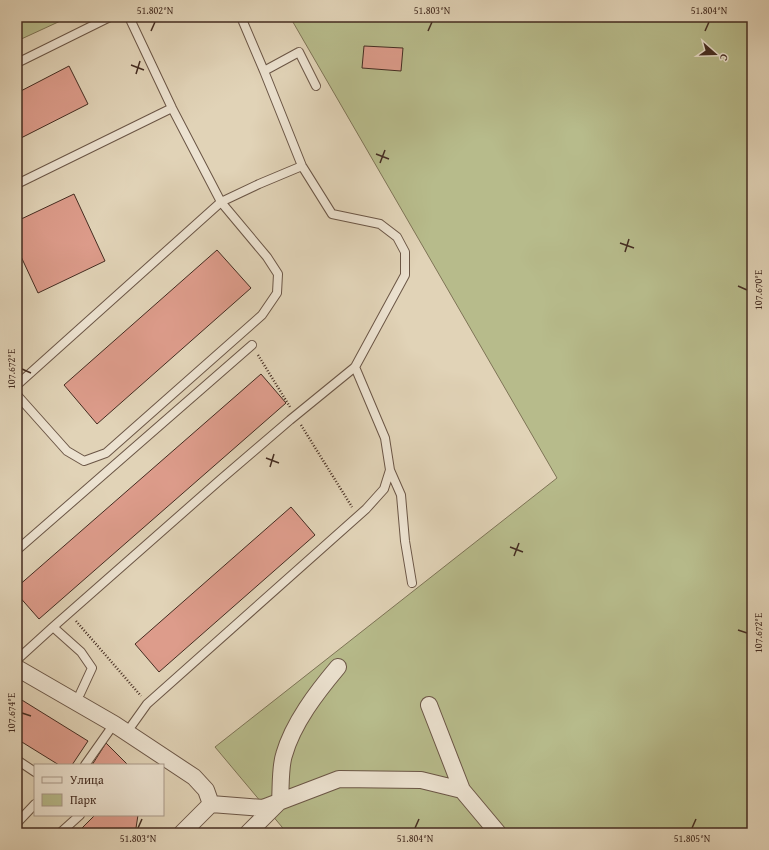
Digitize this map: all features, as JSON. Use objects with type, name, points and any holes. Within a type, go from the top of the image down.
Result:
[{"type":"street","points":[[19,662],[194,777],[206,790],[211,804]]},
{"type":"street","points":[[248,833],[280,801],[284,756],[296,727],[320,689],[338,666]]},
{"type":"street","points":[[429,705],[462,790],[498,833]]},
{"type":"street","points":[[182,833],[211,804],[262,808],[339,779],[421,780],[462,790]]},
{"type":"lane","points":[[17,63],[110,17]]},
{"type":"lane","points":[[17,395],[67,451],[84,462],[106,453],[262,315],[277,293],[278,274],[267,257],[221,202],[172,108],[129,17]]},
{"type":"lane","points":[[19,662],[52,627],[69,612],[295,416],[355,368],[405,275],[405,252],[397,237],[380,224],[332,214],[302,166],[241,17]]},
{"type":"lane","points":[[264,71],[299,52],[316,86]]},
{"type":"lane","points":[[17,184],[172,108]]},
{"type":"lane","points":[[17,385],[221,202],[302,166]]},
{"type":"lane","points":[[17,550],[252,345]]},
{"type":"lane","points":[[355,368],[385,438],[390,470],[401,495],[405,540],[412,583]]},
{"type":"lane","points":[[132,725],[148,704],[358,516],[384,489],[390,470]]},
{"type":"lane","points":[[52,627],[81,652],[92,668],[80,694]]},
{"type":"lane","points":[[86,764],[114,724]]},
{"type":"lane","points":[[17,760],[34,771]]},
{"type":"lane","points":[[17,823],[34,805]]},
{"type":"lane","points":[[60,833],[79,816]]},
{"type":"path","points":[[252,345],[358,516]]},
{"type":"path","points":[[69,612],[148,704]]},
{"type":"green space","points":[[17,17],[69,17],[17,41]]},
{"type":"green space","points":[[290,17],[752,17],[752,833],[287,833],[215,747],[557,478]]},
{"type":"building","points":[[364,46],[403,48],[401,71],[362,68]]},
{"type":"building","points":[[69,66],[88,104],[17,140],[17,93]]},
{"type":"building","points":[[74,194],[105,261],[38,293],[17,248],[17,221]]},
{"type":"building","points":[[217,250],[251,288],[97,424],[64,385]]},
{"type":"building","points":[[261,374],[286,403],[39,619],[17,594],[17,587]]},
{"type":"building","points":[[291,507],[315,535],[159,672],[135,644]]},
{"type":"building","points":[[17,697],[88,741],[73,764],[57,764],[17,739]]},
{"type":"building","points":[[106,743],[127,764],[93,764]]},
{"type":"building","points":[[94,816],[138,816],[136,828],[130,833],[77,833]]}]
